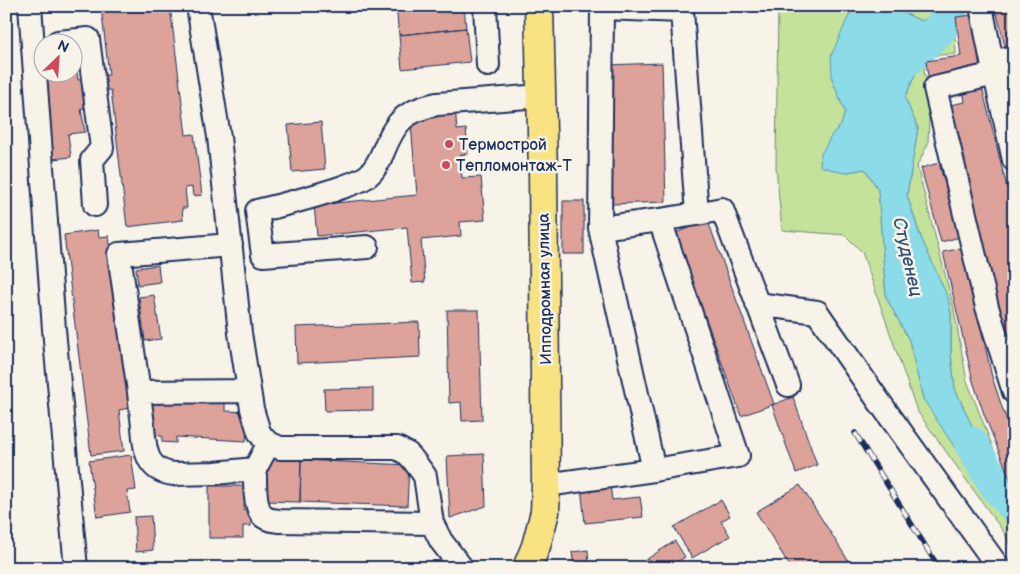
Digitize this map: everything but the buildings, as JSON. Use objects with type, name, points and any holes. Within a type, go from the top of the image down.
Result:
[{"type":"main road","name":"Ипподромная улица","points":[[527,568],[536,546],[545,512],[546,485],[539,6]]},
{"type":"lane","points":[[30,6],[35,32]]},
{"type":"lane","points":[[198,6],[219,137],[240,333],[249,391],[259,432],[274,446],[286,448],[397,448],[408,454],[425,476],[432,523],[441,541],[462,568]]},
{"type":"lane","points":[[485,6],[488,65]]},
{"type":"lane","points":[[981,6],[1000,64],[1014,160]]},
{"type":"lane","points":[[654,470],[600,228],[602,8],[682,11],[698,214]]},
{"type":"lane","points":[[82,40],[88,39],[102,148],[92,160],[95,205]]},
{"type":"lane","points":[[1000,64],[935,88],[987,307],[1014,392]]},
{"type":"lane","points":[[40,82],[54,329],[76,568]]},
{"type":"lane","points":[[367,247],[263,254],[257,211],[313,197],[366,177],[374,170],[394,129],[402,119],[421,107],[436,104],[541,96]]},
{"type":"lane","points":[[600,228],[722,209],[788,385]]},
{"type":"lane","points":[[546,485],[738,456],[660,220]]},
{"type":"lane","points":[[231,245],[119,254],[145,448],[152,464],[158,470],[174,474],[255,470]]},
{"type":"lane","points":[[757,304],[817,312],[999,568]]},
{"type":"lane","points":[[139,392],[249,391]]},
{"type":"lane","points":[[269,443],[255,470],[257,502],[260,512],[268,520],[432,523]]},
{"type":"green space","points":[[778,6],[862,6],[850,13],[832,79],[845,112],[841,125],[833,133],[843,173],[865,169],[878,189],[886,297],[909,340],[923,399],[995,464],[977,437],[955,389],[951,354],[951,313],[920,235],[907,195],[918,128],[905,98],[923,56],[941,28],[890,6],[975,6],[975,10],[954,15],[956,54],[925,56],[924,72],[930,92],[928,144],[917,166],[953,305],[967,381],[1014,502],[1014,551],[1005,534],[917,411],[862,252],[845,235],[782,230],[776,167]]},
{"type":"water","points":[[862,6],[890,6],[921,21],[931,16],[941,21],[941,28],[923,56],[905,98],[918,128],[907,195],[920,235],[948,298],[951,313],[951,354],[955,389],[977,437],[995,464],[994,483],[983,478],[957,451],[923,399],[909,340],[886,297],[878,189],[865,169],[843,173],[820,166],[821,154],[833,133],[841,125],[845,112],[832,79],[831,56],[850,13]]},
{"type":"waterway","name":"Студенец","points":[[908,59],[941,28],[952,6]]},
{"type":"waterway","name":"Студенец","points":[[971,443],[994,483],[1014,506]]},
{"type":"railway","points":[[855,433],[939,568]]},
{"type":"place","name":"Термострой","points":[[449,144]]},
{"type":"place","name":"Тепломонтаж-Т","points":[[446,165]]}]
